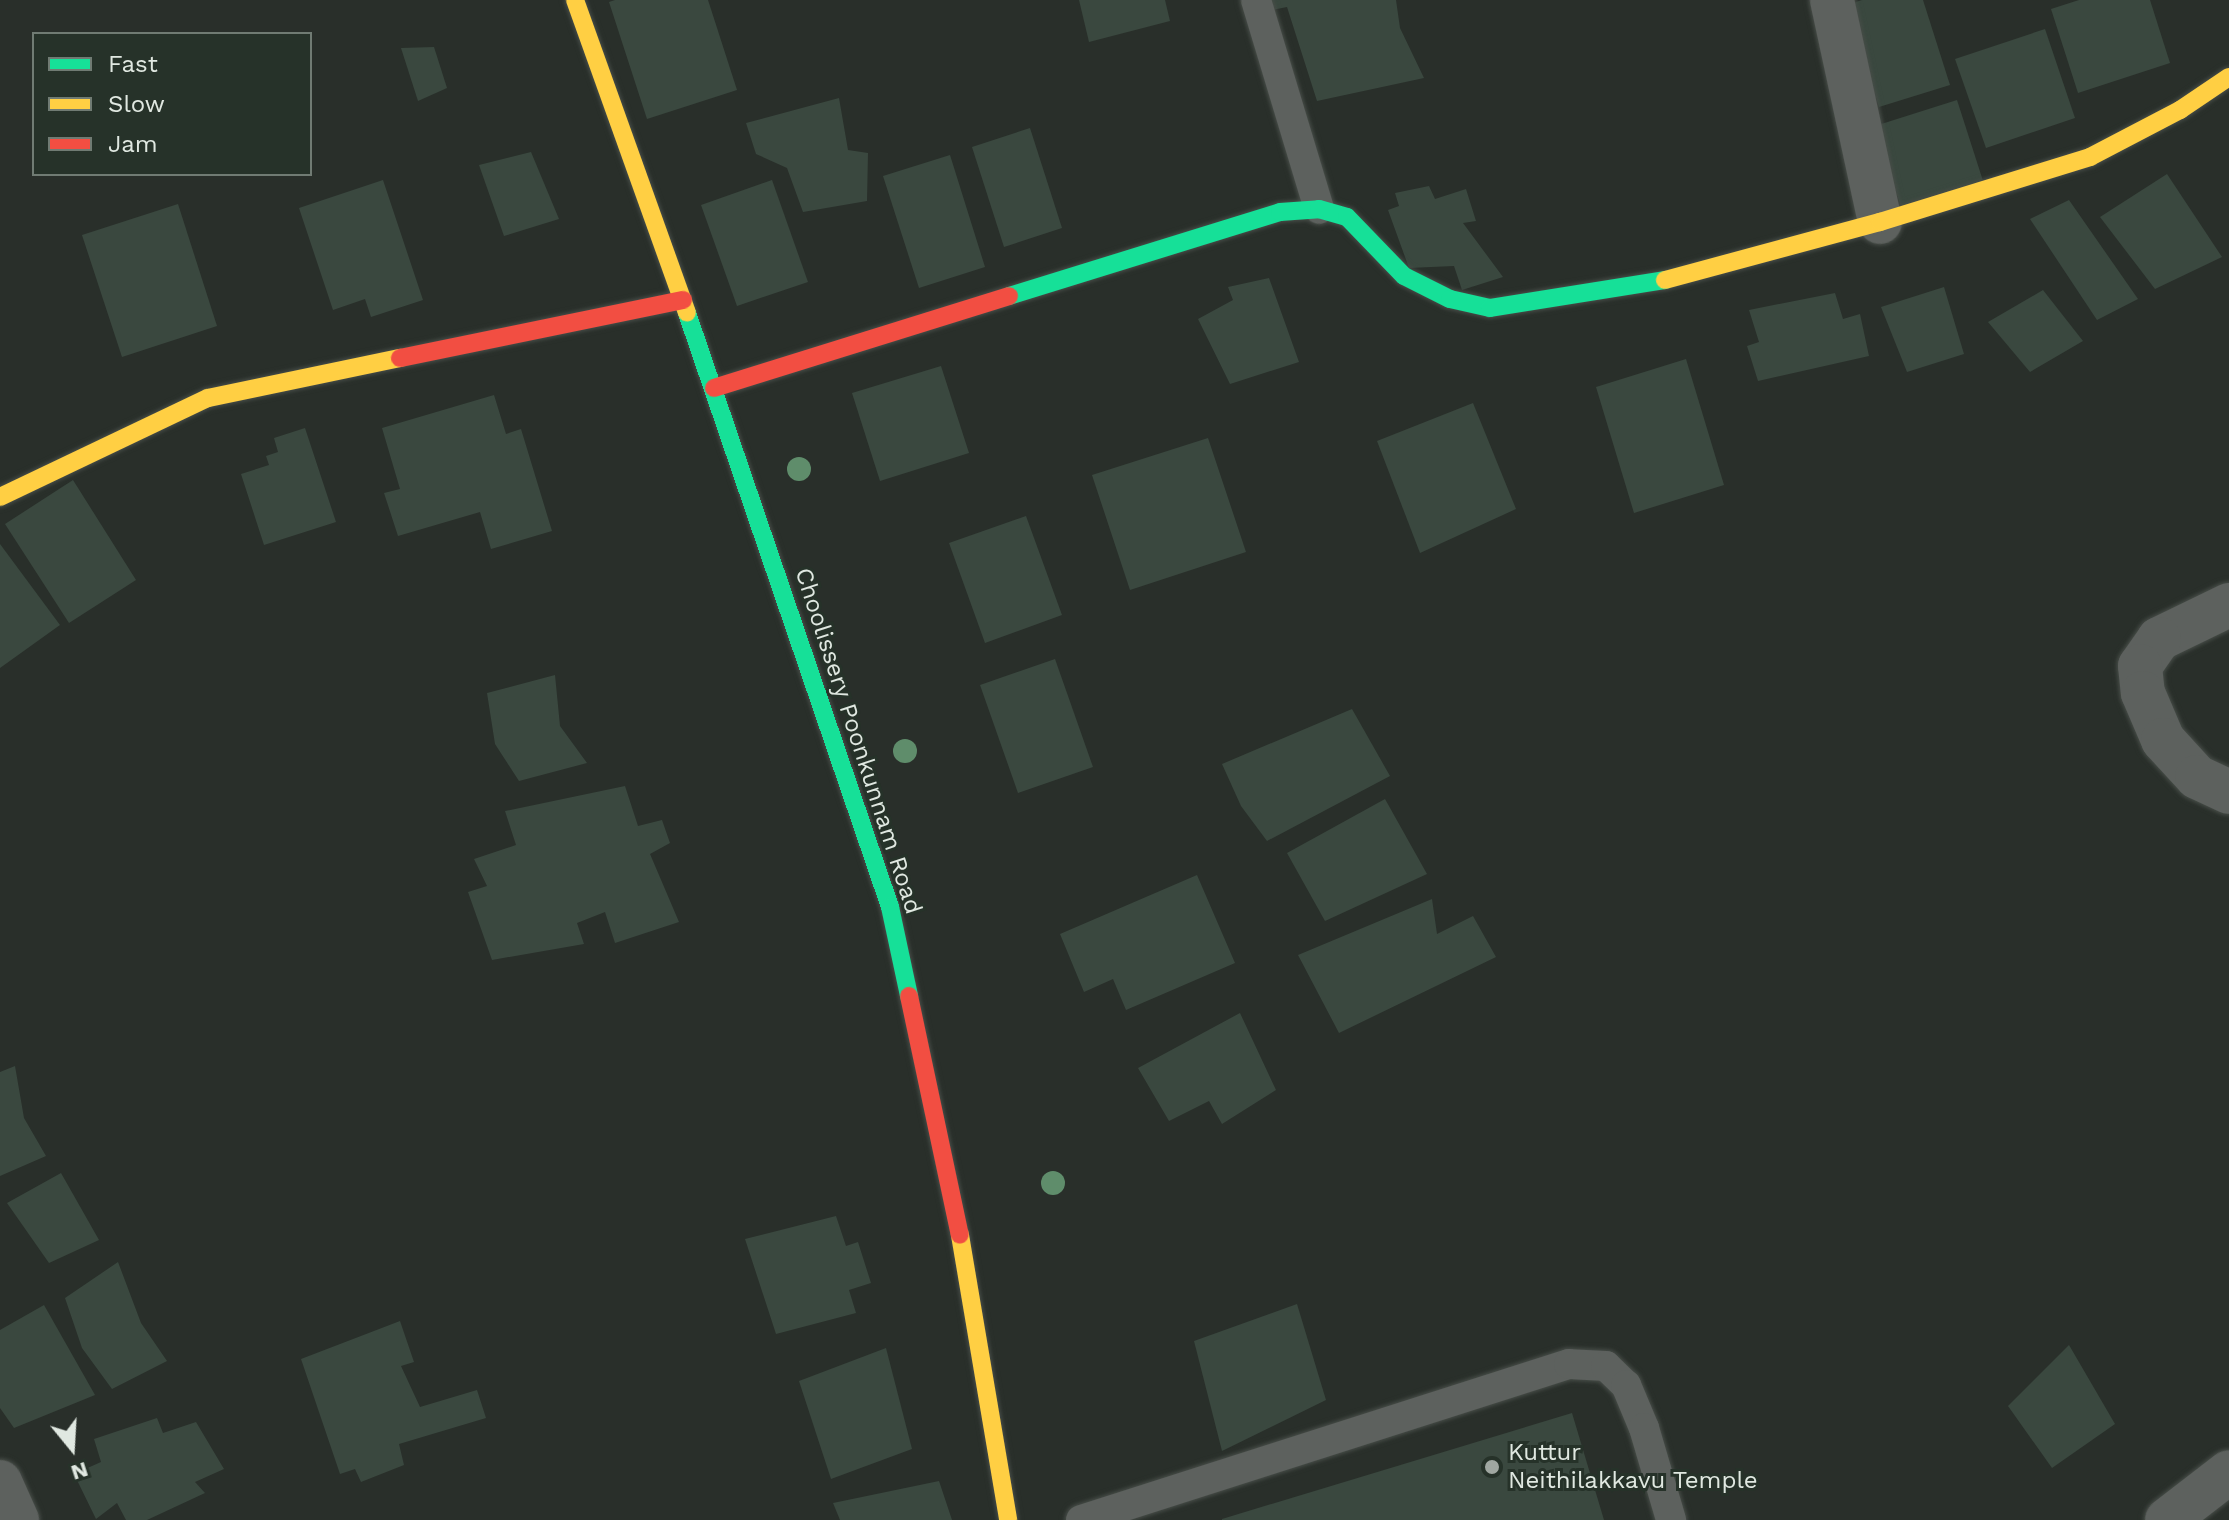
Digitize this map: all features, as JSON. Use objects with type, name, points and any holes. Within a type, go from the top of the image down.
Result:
[{"type":"street","name":"Choolissery Poonkunnam Road","points":[[575,0],[714,388],[890,907],[966,1264],[1008,1520]]},
{"type":"street","points":[[1832,0],[1880,222]]},
{"type":"street","points":[[714,388],[1280,212],[1319,209],[1347,217],[1404,276],[1450,299],[1490,308],[1659,282],[1880,222],[2090,157],[2180,110],[2229,77]]},
{"type":"street","points":[[2,491],[208,398],[683,300]]},
{"type":"street","points":[[2229,605],[2159,639],[2140,666],[2143,693],[2163,740],[2197,777],[2229,792]]},
{"type":"street","points":[[2167,1520],[2229,1472]]},
{"type":"street","points":[[0,1482],[17,1520]]},
{"type":"lane","points":[[1256,0],[1319,209]]},
{"type":"lane","points":[[1081,1520],[1569,1364],[1606,1366],[1626,1385],[1644,1428],[1671,1520]]},
{"type":"building","points":[[708,0],[737,90],[647,119],[609,2]]},
{"type":"building","points":[[1079,0],[1165,0],[1170,21],[1089,42]]},
{"type":"building","points":[[1270,0],[1396,0],[1400,28],[1424,78],[1317,101],[1287,7],[1272,10]]},
{"type":"building","points":[[1862,0],[1923,0],[1950,85],[1879,107],[1846,5]]},
{"type":"building","points":[[2079,0],[2150,0],[2170,63],[2078,93],[2051,9]]},
{"type":"building","points":[[2045,29],[2075,118],[1986,148],[1955,59]]},
{"type":"building","points":[[434,47],[447,88],[418,101],[401,48]]},
{"type":"building","points":[[839,98],[848,150],[868,153],[867,201],[803,212],[787,168],[756,154],[746,123]]},
{"type":"building","points":[[1957,100],[1984,184],[1902,210],[1875,126]]},
{"type":"building","points":[[1030,128],[1062,228],[1004,247],[972,147]]},
{"type":"building","points":[[531,152],[559,219],[504,236],[479,165]]},
{"type":"building","points":[[950,155],[985,267],[919,288],[883,176]]},
{"type":"building","points":[[2167,174],[2222,257],[2155,289],[2100,217]]},
{"type":"building","points":[[383,180],[423,300],[371,317],[365,299],[333,310],[299,208]]},
{"type":"building","points":[[772,180],[808,282],[737,306],[701,205]]},
{"type":"building","points":[[1429,186],[1435,199],[1466,189],[1476,221],[1463,223],[1503,277],[1462,290],[1454,266],[1409,268],[1388,210],[1399,206],[1395,193]]},
{"type":"building","points":[[2069,200],[2138,299],[2097,320],[2030,219]]},
{"type":"building","points":[[178,204],[217,326],[122,357],[82,235]]},
{"type":"building","points":[[1269,278],[1299,362],[1230,384],[1198,319],[1233,300],[1228,287]]},
{"type":"building","points":[[1944,287],[1964,354],[1907,372],[1881,307]]},
{"type":"building","points":[[2043,290],[2083,341],[2030,372],[1988,322]]},
{"type":"building","points":[[1835,293],[1843,319],[1860,314],[1869,356],[1758,381],[1747,346],[1759,342],[1749,310]]},
{"type":"building","points":[[1686,359],[1724,485],[1634,513],[1596,387]]},
{"type":"building","points":[[941,366],[969,453],[880,481],[852,393]]},
{"type":"building","points":[[494,395],[506,434],[521,429],[552,531],[491,549],[480,512],[398,536],[384,493],[400,489],[382,428]]},
{"type":"building","points":[[1473,403],[1516,509],[1420,553],[1377,441]]},
{"type":"building","points":[[305,428],[336,522],[264,545],[241,474],[269,465],[266,456],[278,452],[274,438]]},
{"type":"building","points":[[1208,438],[1246,552],[1130,590],[1092,475]]},
{"type":"building","points":[[73,480],[136,580],[69,623],[5,524]]},
{"type":"building","points":[[1026,516],[1062,615],[985,643],[949,543]]},
{"type":"building","points":[[0,544],[60,625],[0,668]]},
{"type":"building","points":[[1055,659],[1093,767],[1018,793],[980,685]]},
{"type":"building","points":[[555,675],[560,726],[587,763],[519,781],[495,744],[487,693]]},
{"type":"building","points":[[1352,709],[1390,776],[1267,841],[1241,806],[1222,764]]},
{"type":"building","points":[[625,786],[638,826],[662,820],[670,843],[650,854],[679,922],[615,943],[605,912],[577,923],[584,944],[492,960],[468,892],[487,886],[474,859],[516,845],[505,811]]},
{"type":"building","points":[[1385,799],[1427,874],[1325,921],[1287,853]]},
{"type":"building","points":[[1197,875],[1235,963],[1126,1010],[1113,979],[1084,992],[1060,934]]},
{"type":"building","points":[[1432,899],[1437,934],[1473,916],[1496,957],[1339,1033],[1298,955]]},
{"type":"building","points":[[1240,1013],[1276,1090],[1222,1124],[1209,1101],[1169,1121],[1138,1068]]},
{"type":"building","points":[[15,1066],[24,1118],[46,1156],[0,1176],[0,1072]]},
{"type":"building","points":[[61,1173],[99,1240],[49,1263],[7,1203]]},
{"type":"building","points":[[836,1216],[846,1246],[858,1242],[871,1283],[849,1290],[856,1313],[776,1334],[745,1239]]},
{"type":"building","points":[[118,1262],[141,1323],[167,1361],[112,1389],[82,1348],[65,1298]]},
{"type":"building","points":[[1297,1304],[1326,1400],[1222,1451],[1194,1341]]},
{"type":"building","points":[[44,1305],[95,1395],[14,1428],[0,1408],[0,1330]]},
{"type":"building","points":[[400,1321],[414,1362],[401,1366],[420,1407],[477,1390],[486,1418],[399,1444],[404,1465],[361,1482],[355,1469],[340,1474],[301,1359]]},
{"type":"building","points":[[2069,1345],[2115,1424],[2052,1468],[2008,1406]]},
{"type":"building","points":[[886,1348],[912,1449],[831,1479],[799,1381]]},
{"type":"building","name":"Kuttur Neithilakkavu Temple","points":[[1572,1413],[1604,1520],[1222,1520],[1222,1519]]},
{"type":"building","points":[[157,1418],[163,1433],[196,1422],[224,1469],[195,1482],[205,1493],[147,1520],[126,1520],[117,1503],[96,1519],[74,1474],[101,1462],[94,1439]]},
{"type":"building","points":[[939,1481],[952,1520],[840,1520],[833,1503]]},
{"type":"traffic: fast","points":[[1009,296],[1280,212],[1319,209],[1347,217],[1404,276],[1450,299],[1490,308],[1665,280]]},
{"type":"traffic: fast","points":[[687,313],[890,907],[909,996]]},
{"type":"traffic: slow","points":[[575,0],[687,313]]},
{"type":"traffic: slow","points":[[1665,280],[1880,222],[2090,157],[2180,110],[2229,77]]},
{"type":"traffic: slow","points":[[0,497],[208,398],[400,358]]},
{"type":"traffic: slow","points":[[960,1235],[1008,1520]]},
{"type":"traffic: jam","points":[[714,388],[1009,296]]},
{"type":"traffic: jam","points":[[400,358],[683,300]]},
{"type":"traffic: jam","points":[[909,996],[960,1235]]},
{"type":"place","name":"Kuttur Neithilakkavu Temple","points":[[1492,1467]]}]
